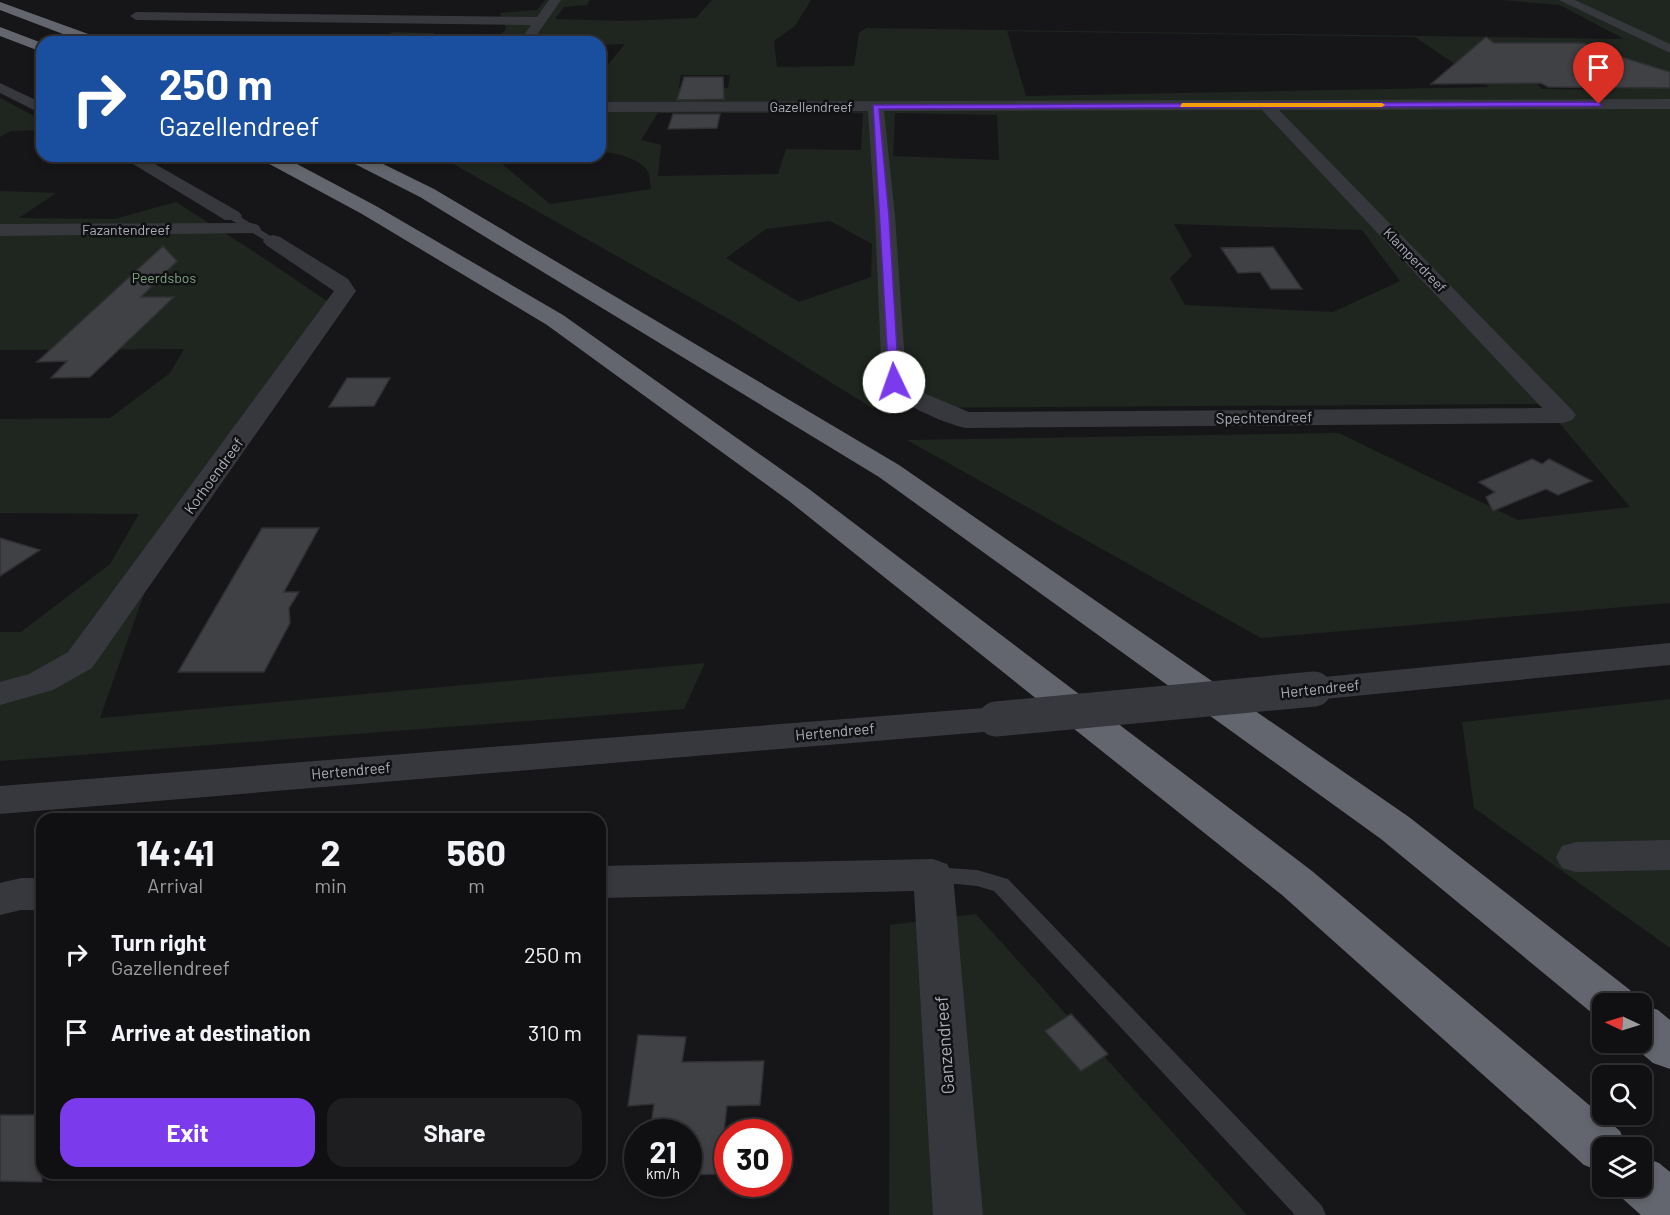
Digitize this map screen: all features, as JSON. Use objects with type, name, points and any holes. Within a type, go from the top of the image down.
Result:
[{"type":"highway","points":[[0,6],[80,36]]},
{"type":"highway","points":[[0,31],[36,46]]},
{"type":"highway","points":[[279,162],[369,210],[555,320],[799,495],[1297,884],[1592,1139]]},
{"type":"highway","points":[[365,162],[427,192],[889,471],[1395,828],[1600,993]]},
{"type":"highway","points":[[1652,1034],[1670,1048]]},
{"type":"highway","points":[[1652,1190],[1670,1206]]},
{"type":"street","points":[[529,36],[555,0]]},
{"type":"street","points":[[1565,0],[1670,49]]},
{"type":"street","points":[[136,16],[540,21]]},
{"type":"street","points":[[0,87],[36,106]]},
{"type":"street","name":"Gazellendreef","points":[[606,107],[1670,104]]},
{"type":"street","name":"Klamperdreef","points":[[1266,105],[1563,415]]},
{"type":"street","name":"Spechtendreef","points":[[876,106],[885,216],[894,382],[917,399],[965,420],[1563,415]]},
{"type":"street","points":[[139,162],[232,216]]},
{"type":"street","name":"Fazantendreef","points":[[0,230],[262,235]]},
{"type":"street","name":"Korhoendreef","points":[[0,694],[41,682],[80,660],[345,291],[340,284],[262,235]]},
{"type":"street","name":"Hertendreef","points":[[0,800],[996,719],[1670,654]]},
{"type":"street","points":[[1576,857],[1670,855]]},
{"type":"street","points":[[606,882],[933,875]]},
{"type":"street","name":"Ganzendreef","points":[[933,875],[958,1215]]},
{"type":"street","points":[[0,899],[21,894],[36,894]]},
{"type":"lane","points":[[232,216],[262,235]]},
{"type":"lane","points":[[933,875],[977,878],[1001,885],[1313,1215]]},
{"type":"green space","points":[[545,0],[590,0],[587,5],[564,7],[555,19],[623,21],[696,18],[712,0],[811,0],[795,26],[774,41],[777,67],[854,66],[859,33],[866,28],[1624,39],[1560,5],[1501,0],[1670,0],[1670,603],[1261,638],[907,440],[1339,433],[1518,520],[1630,507],[1543,404],[872,408],[734,322],[450,162],[500,162],[550,204],[651,189],[649,174],[641,164],[620,155],[606,152],[606,67],[625,44],[606,45],[606,36],[500,36],[506,29],[500,13],[537,10]],"holes":[[[1007,31],[1415,37],[1489,87],[1026,96]],[[681,75],[730,75],[728,88],[679,88]],[[1529,76],[1593,78],[1610,90],[1542,89]],[[658,113],[863,113],[861,150],[786,149],[778,174],[658,176],[661,145],[641,140]],[[895,113],[997,115],[999,160],[893,156]],[[830,221],[872,244],[871,277],[799,302],[726,258],[766,229]],[[1174,224],[1362,230],[1400,281],[1333,312],[1185,305],[1170,278],[1192,256]]]},
{"type":"green space","points":[[392,32],[435,33],[433,36],[386,36]]},
{"type":"green space","points":[[0,98],[36,117],[36,130],[11,131],[0,137]]},
{"type":"green space","name":"Peerdsbos","points":[[0,191],[56,193],[19,218],[114,219],[176,202],[336,307],[154,566],[100,718],[705,663],[684,709],[0,761],[0,632],[21,632],[110,564],[139,514],[0,513],[0,419],[110,418],[170,373],[184,349],[0,350]]},
{"type":"green space","points":[[1670,699],[1670,948],[1474,808],[1462,722]]},
{"type":"green space","points":[[976,914],[1247,1215],[889,1215],[890,925]]},
{"type":"building","points":[[1486,37],[1494,43],[1584,43],[1596,49],[1670,72],[1670,88],[1548,87],[1541,83],[1431,84]]},
{"type":"building","points":[[684,77],[723,77],[724,99],[677,100]]},
{"type":"building","points":[[673,114],[720,114],[717,128],[668,129]]},
{"type":"building","points":[[163,246],[177,261],[141,297],[174,297],[90,377],[51,378],[67,361],[37,362]]},
{"type":"building","points":[[1273,247],[1302,289],[1271,289],[1260,272],[1238,273],[1221,248]]},
{"type":"building","points":[[347,378],[390,378],[374,406],[329,407]]},
{"type":"building","points":[[1532,459],[1542,464],[1549,459],[1592,481],[1558,495],[1546,489],[1493,511],[1486,497],[1495,492],[1479,482]]},
{"type":"building","points":[[262,528],[319,528],[284,592],[299,592],[289,608],[290,623],[264,672],[178,672]]},
{"type":"building","points":[[0,538],[40,550],[0,576]]},
{"type":"building","points":[[1071,1014],[1108,1054],[1081,1071],[1045,1031]]},
{"type":"building","points":[[638,1035],[686,1037],[682,1062],[764,1061],[760,1105],[727,1106],[725,1119],[714,1119],[714,1174],[702,1175],[702,1119],[652,1119],[654,1104],[628,1106]]},
{"type":"building","points":[[0,1115],[36,1115],[36,1179],[42,1179],[42,1182],[0,1181]]},
{"type":"slow traffic","points":[[1182,105],[1382,105]]},
{"type":"route","points":[[894,382],[885,216],[876,106],[1599,104]]}]
